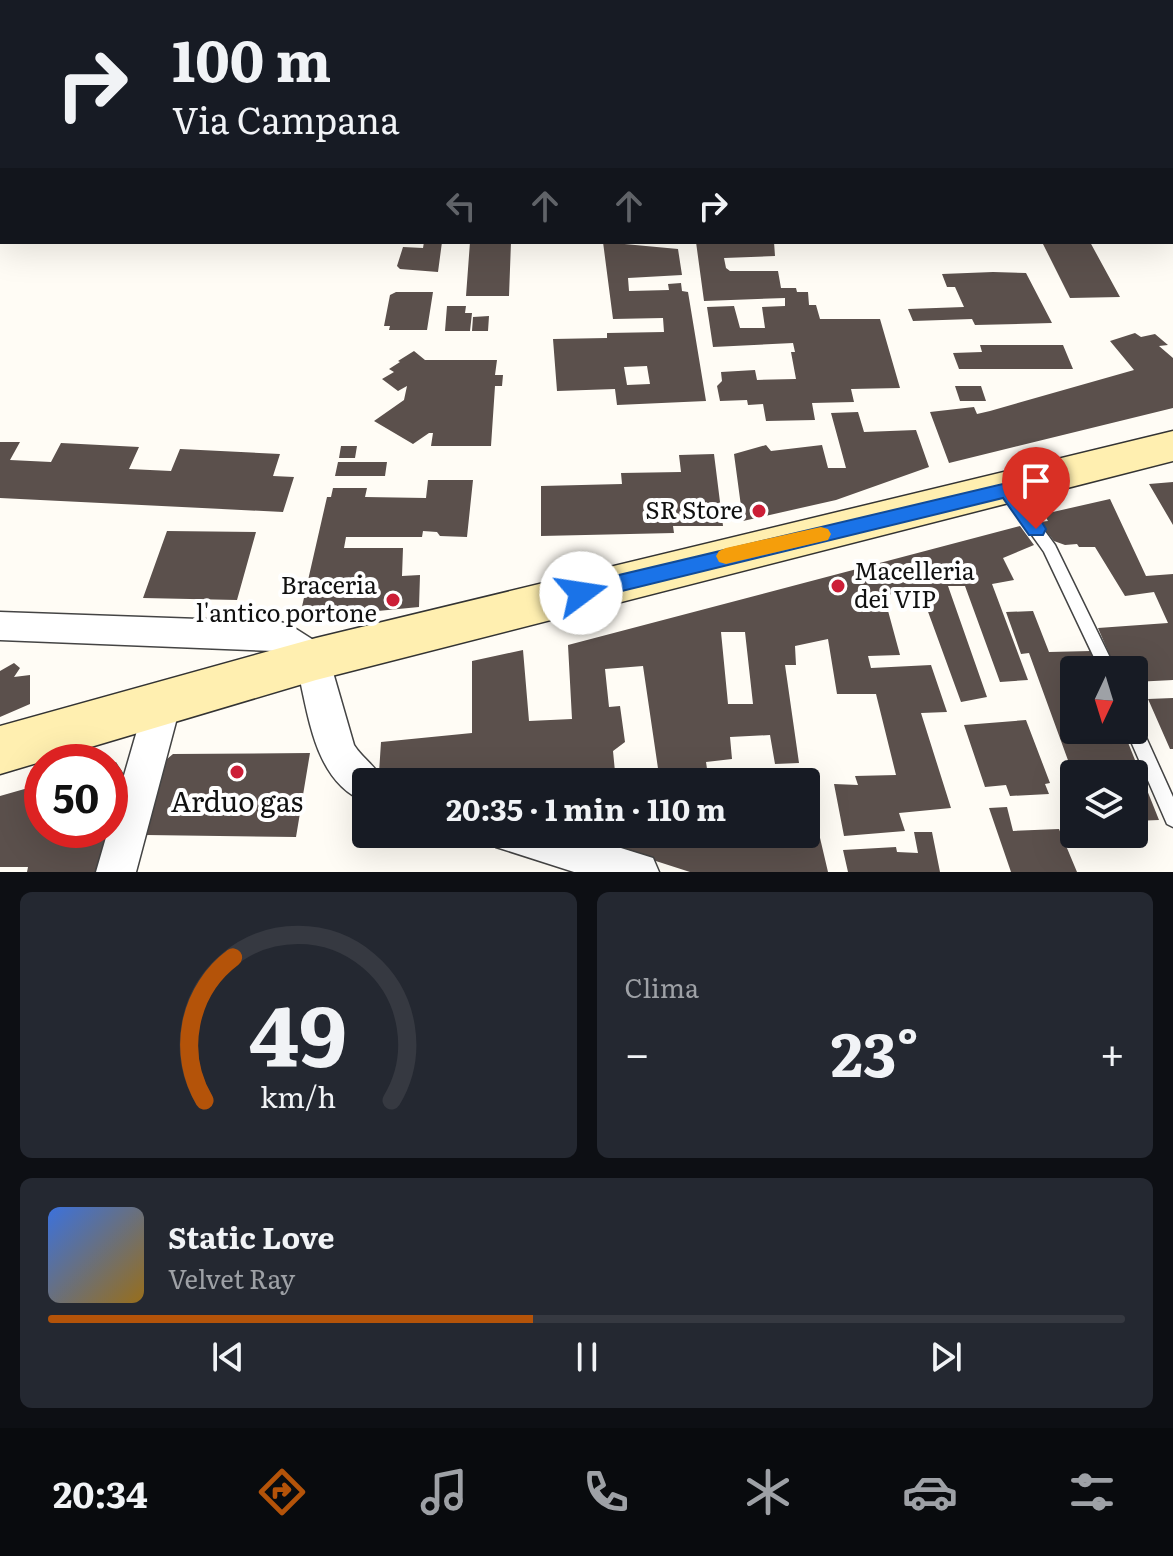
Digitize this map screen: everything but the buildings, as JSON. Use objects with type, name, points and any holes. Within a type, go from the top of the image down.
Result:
[{"type":"main road","points":[[0,750],[313,659],[1007,490],[1173,446]]},
{"type":"street","points":[[0,626],[281,637],[313,659],[337,750],[352,772]]},
{"type":"street","points":[[116,872],[163,703]]},
{"type":"street","points":[[558,848],[639,872]]},
{"type":"lane","points":[[1007,490],[1050,549],[1101,656]]},
{"type":"lane","points":[[1141,744],[1173,818]]},
{"type":"slow traffic","points":[[726,556],[821,534]]},
{"type":"place","name":"SR Store","points":[[759,511]]},
{"type":"place","name":"Macelleria dei VIP","points":[[838,586]]},
{"type":"place","name":"Braceria l'antico portone","points":[[393,600]]},
{"type":"place","name":"Arduo gas","points":[[237,772]]},
{"type":"route","points":[[581,593],[1007,490],[1036,529]]}]
